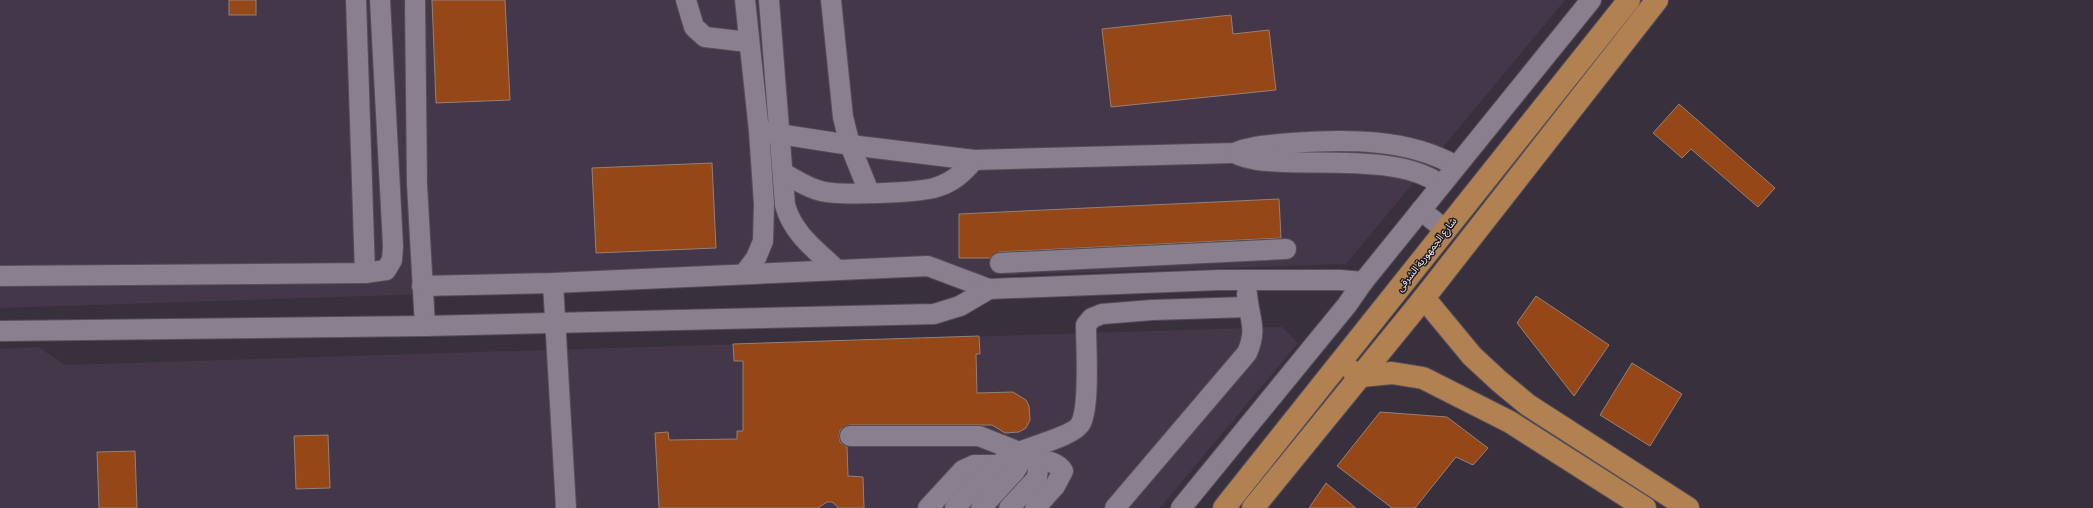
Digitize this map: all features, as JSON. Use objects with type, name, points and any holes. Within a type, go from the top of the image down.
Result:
[{"type":"main road","name":"شارع الجمهورية الشرقى","points":[[1224,508],[1629,0]]},
{"type":"main road","points":[[1253,508],[1424,298],[1657,0]]},
{"type":"main road","points":[[1440,236],[1455,258]]},
{"type":"main road","points":[[1424,298],[1472,356],[1528,405],[1682,507]]},
{"type":"main road","points":[[1340,364],[1361,376],[1392,373],[1423,378],[1510,422],[1645,508]]},
{"type":"lane","points":[[356,0],[365,273]]},
{"type":"lane","points":[[0,276],[365,273],[386,270],[392,260],[394,246],[380,0]]},
{"type":"lane","points":[[415,0],[416,184],[425,326]]},
{"type":"lane","points":[[686,0],[694,27],[704,37],[748,42]]},
{"type":"lane","points":[[744,274],[756,258],[763,241],[764,204],[759,131],[748,42],[745,0]]},
{"type":"lane","points":[[769,0],[783,172],[784,205],[789,220],[796,231],[837,270]]},
{"type":"lane","points":[[831,0],[843,116],[850,146],[869,192]]},
{"type":"lane","points":[[1181,508],[1347,306],[1363,282],[1591,0]]},
{"type":"lane","points":[[759,131],[850,146],[974,160],[1234,153],[1257,145],[1317,141],[1362,142],[1418,150],[1440,157],[1456,166]]},
{"type":"lane","points":[[1234,153],[1254,160],[1363,164],[1410,170],[1426,175],[1441,185]]},
{"type":"lane","points":[[783,172],[809,187],[822,192],[835,194],[920,191],[936,188],[950,182],[963,172],[974,160]]},
{"type":"lane","points":[[1421,210],[1440,236]]},
{"type":"lane","points":[[1000,263],[1286,249]]},
{"type":"lane","points":[[1218,252],[1219,280]]},
{"type":"lane","points":[[422,286],[553,283],[928,266],[990,289],[1219,280],[1340,280],[1363,282]]},
{"type":"lane","points":[[1115,508],[1247,353],[1253,340],[1253,330],[1248,307],[1246,281]]},
{"type":"lane","points":[[553,283],[566,508]]},
{"type":"lane","points":[[1152,310],[1158,306],[1162,295],[1160,289],[1154,283]]},
{"type":"lane","points":[[0,331],[425,326],[934,314],[960,306],[990,289]]},
{"type":"lane","points":[[955,508],[984,475],[1000,465],[1026,456],[1070,432],[1081,424],[1084,416],[1086,390],[1086,325],[1088,321],[1102,314],[1152,310],[1248,307]]},
{"type":"lane","points":[[850,436],[979,436],[1026,456],[1060,466],[1063,471],[1055,486],[1035,508]]},
{"type":"lane","points":[[981,508],[1015,471],[1026,456]]},
{"type":"lane","points":[[1009,508],[1037,478],[1038,468],[1026,456]]},
{"type":"lane","points":[[928,508],[963,470],[974,465],[1000,465]]},
{"type":"shaded area","points":[[0,0],[1565,0],[1346,264],[0,308]]},
{"type":"shaded area","points":[[1282,327],[1298,343],[1160,508],[0,508],[0,349],[38,347],[65,365]]},
{"type":"building","points":[[229,0],[256,0],[256,15],[229,15]]},
{"type":"building","points":[[432,0],[505,0],[510,100],[436,103]]},
{"type":"building","points":[[1231,15],[1233,34],[1269,30],[1276,90],[1111,107],[1102,29]]},
{"type":"building","points":[[1679,104],[1775,188],[1758,207],[1691,149],[1682,158],[1653,133]]},
{"type":"building","points":[[712,163],[716,248],[596,253],[592,168]]},
{"type":"building","points":[[1279,199],[1281,238],[999,252],[990,258],[959,258],[959,214]]},
{"type":"building","points":[[1536,296],[1609,345],[1574,396],[1517,323]]},
{"type":"building","points":[[979,336],[980,354],[976,354],[977,393],[1013,392],[1026,400],[1029,406],[1030,420],[1026,428],[1019,432],[1005,433],[992,425],[850,425],[840,430],[840,442],[847,447],[848,476],[863,477],[864,508],[839,508],[832,502],[827,502],[818,508],[659,508],[655,433],[668,432],[669,440],[737,439],[737,431],[743,431],[743,361],[734,361],[733,344]]},
{"type":"building","points":[[1632,363],[1682,394],[1650,446],[1600,415]]},
{"type":"building","points":[[1380,412],[1447,417],[1488,448],[1473,465],[1456,457],[1415,508],[1392,508],[1337,466]]},
{"type":"building","points":[[328,435],[330,488],[296,489],[294,436]]},
{"type":"building","points":[[135,451],[137,508],[99,508],[97,452]]},
{"type":"building","points":[[1326,483],[1356,508],[1309,508]]}]
